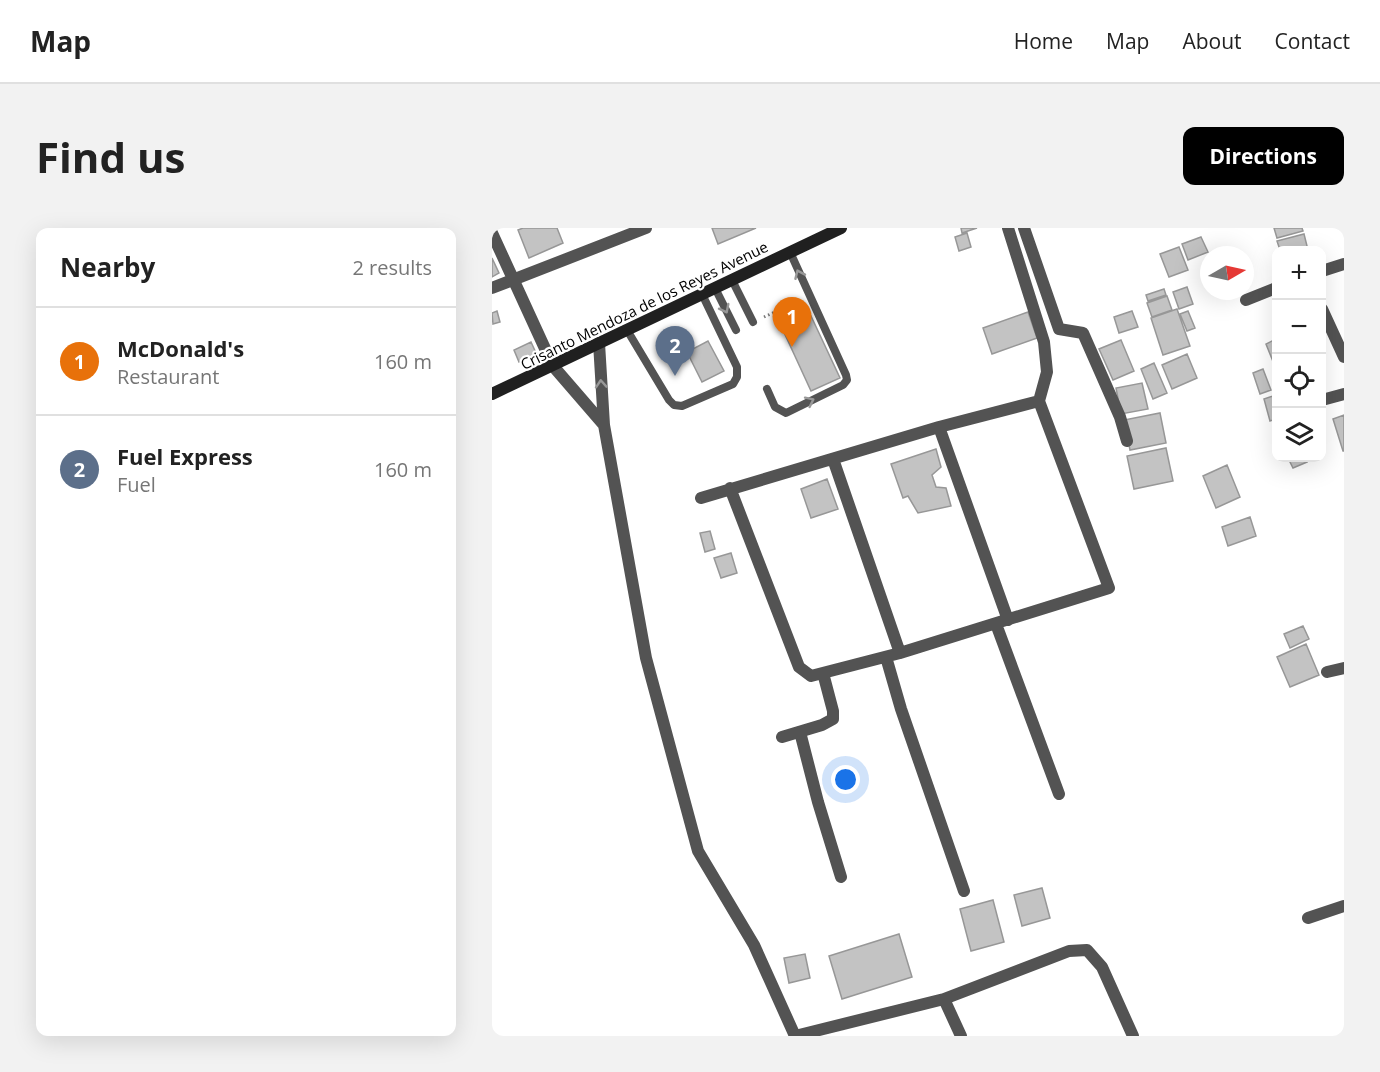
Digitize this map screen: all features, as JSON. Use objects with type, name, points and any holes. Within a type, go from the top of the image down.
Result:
[{"type":"main road","name":"Crisanto Mendoza de los Reyes Avenue","points":[[492,394],[841,228]]},
{"type":"street","points":[[492,288],[646,228]]},
{"type":"street","points":[[730,488],[799,667],[811,676],[900,653],[1109,588],[1039,401],[1047,372],[1044,342],[1008,228]]},
{"type":"street","points":[[1024,228],[1059,329],[1083,333],[1120,417],[1127,441]]},
{"type":"street","points":[[492,233],[553,366],[604,425]]},
{"type":"street","points":[[1326,270],[1344,264]]},
{"type":"street","points":[[1254,297],[1272,290]]},
{"type":"street","points":[[1326,318],[1344,357]]},
{"type":"street","points":[[599,343],[604,425],[646,658],[698,851],[754,945],[795,1036],[944,999],[1069,951],[1087,950],[1102,967],[1133,1036]]},
{"type":"street","points":[[1326,399],[1344,394]]},
{"type":"street","points":[[701,498],[939,427],[1039,401]]},
{"type":"street","points":[[939,427],[1008,620]]},
{"type":"street","points":[[833,459],[900,653]]},
{"type":"street","points":[[996,624],[1059,794]]},
{"type":"street","points":[[886,657],[901,709],[964,891]]},
{"type":"street","points":[[1327,672],[1344,668]]},
{"type":"street","points":[[782,737],[822,725],[833,719],[823,673]]},
{"type":"street","points":[[800,732],[841,878]]},
{"type":"street","points":[[1308,918],[1344,906]]},
{"type":"street","points":[[944,999],[961,1036]]},
{"type":"lane","points":[[767,389],[775,407],[786,413],[843,385],[847,380],[790,252]]},
{"type":"lane","points":[[732,280],[753,322]]},
{"type":"lane","points":[[715,288],[736,330]]},
{"type":"lane","points":[[627,330],[674,405],[682,406],[733,384],[737,377],[737,368],[702,294]]},
{"type":"path","points":[[753,322],[809,296]]},
{"type":"building","points":[[557,228],[563,243],[529,258],[518,230]]},
{"type":"building","points":[[712,228],[756,228],[718,244]]},
{"type":"building","points":[[961,228],[977,228],[962,233]]},
{"type":"building","points":[[1274,228],[1302,228],[1303,231],[1277,238]]},
{"type":"building","points":[[967,233],[971,247],[959,251],[955,237]]},
{"type":"building","points":[[1304,234],[1307,246],[1279,246],[1277,241]]},
{"type":"building","points":[[1201,237],[1205,246],[1200,246],[1200,255],[1188,260],[1182,244]]},
{"type":"building","points":[[1179,247],[1188,270],[1169,277],[1160,254]]},
{"type":"building","points":[[492,258],[499,273],[492,277]]},
{"type":"building","points":[[1187,287],[1193,304],[1179,309],[1173,292]]},
{"type":"building","points":[[1164,289],[1166,295],[1148,301],[1146,295]]},
{"type":"building","points":[[1167,296],[1172,310],[1152,317],[1147,303]]},
{"type":"building","points":[[1177,309],[1190,346],[1163,355],[1151,318]]},
{"type":"building","points":[[497,311],[500,322],[493,324],[492,313]]},
{"type":"building","points":[[1132,311],[1138,327],[1119,333],[1114,317]]},
{"type":"building","points":[[1188,311],[1195,328],[1187,331],[1180,314]]},
{"type":"building","points":[[1028,312],[1037,338],[992,354],[983,328]]},
{"type":"building","points":[[811,316],[840,378],[811,391],[783,330]]},
{"type":"building","points":[[1121,340],[1134,371],[1113,380],[1099,349]]},
{"type":"building","points":[[708,341],[724,371],[702,382],[687,352]]},
{"type":"building","points":[[1272,341],[1272,359],[1266,344]]},
{"type":"building","points":[[531,342],[537,355],[519,362],[514,350]]},
{"type":"building","points":[[1187,354],[1197,378],[1172,389],[1162,365]]},
{"type":"building","points":[[1154,363],[1167,393],[1153,399],[1141,369]]},
{"type":"building","points":[[1263,369],[1271,390],[1260,394],[1253,373]]},
{"type":"building","points":[[1142,383],[1148,409],[1121,414],[1116,388]]},
{"type":"building","points":[[1272,396],[1272,420],[1270,421],[1264,399]]},
{"type":"building","points":[[1160,413],[1166,443],[1130,450],[1124,420]]},
{"type":"building","points":[[1344,415],[1344,451],[1343,451],[1333,419]]},
{"type":"building","points":[[1166,448],[1173,481],[1134,489],[1127,456]]},
{"type":"building","points":[[936,449],[941,467],[932,475],[936,487],[946,488],[951,506],[918,513],[908,496],[903,498],[891,464]]},
{"type":"building","points":[[1290,462],[1307,462],[1293,468]]},
{"type":"building","points":[[1227,465],[1240,497],[1216,508],[1203,476]]},
{"type":"building","points":[[827,479],[838,509],[811,518],[801,489]]},
{"type":"building","points":[[1250,517],[1256,536],[1228,546],[1222,527]]},
{"type":"building","points":[[710,531],[715,549],[705,552],[700,533]]},
{"type":"building","points":[[731,553],[737,573],[721,578],[714,558]]},
{"type":"building","points":[[1303,626],[1309,639],[1290,648],[1284,634]]},
{"type":"building","points":[[1306,644],[1319,675],[1290,687],[1277,657]]},
{"type":"building","points":[[1042,888],[1050,918],[1022,926],[1014,895]]},
{"type":"building","points":[[993,900],[1004,942],[971,951],[960,909]]},
{"type":"building","points":[[899,934],[912,977],[842,999],[829,956]]},
{"type":"building","points":[[805,954],[810,978],[789,983],[784,958]]},
{"type":"place","name":"McDonald's","points":[[792,347]]},
{"type":"place","name":"Fuel Express","points":[[675,376]]}]
